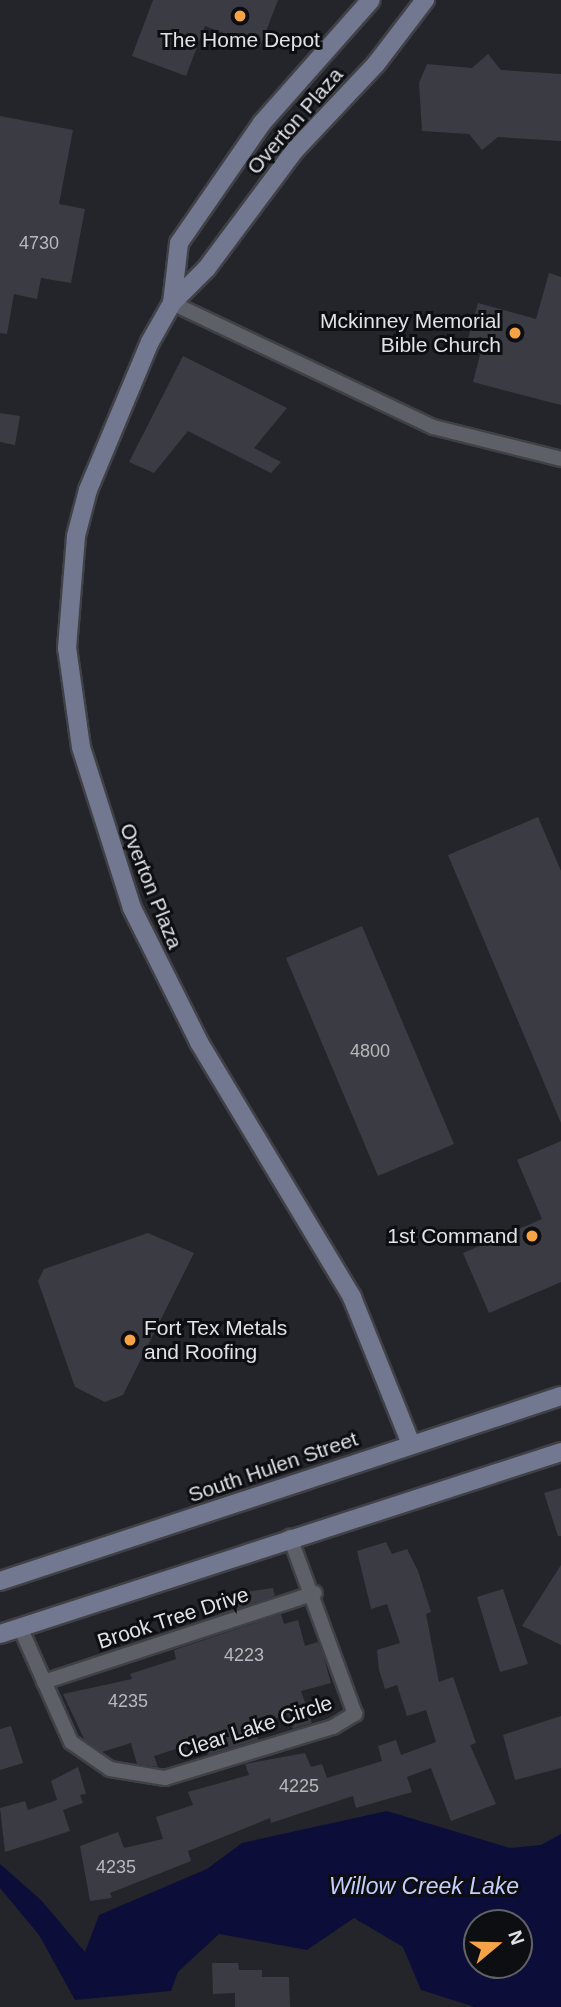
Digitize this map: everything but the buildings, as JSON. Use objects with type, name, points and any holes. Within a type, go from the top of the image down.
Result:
[{"type":"street","name":"Overton Plaza","points":[[172,303],[179,243],[258,128],[371,0]]},
{"type":"street","name":"Overton Plaza","points":[[411,1444],[352,1297],[156,962],[105,835],[81,747],[67,648],[76,536],[102,450],[172,303],[425,0]]},
{"type":"street","points":[[172,303],[433,427],[561,458]]},
{"type":"street","name":"South Hulen Street","points":[[0,1581],[561,1396]]},
{"type":"street","points":[[0,1634],[290,1537],[561,1452]]},
{"type":"street","name":"Clear Lake Circle","points":[[20,1628],[71,1742],[110,1769],[143,1777],[188,1773],[333,1727],[355,1714],[315,1593],[290,1537]]},
{"type":"street","name":"Brook Tree Drive","points":[[44,1682],[315,1593]]},
{"type":"water","name":"Willow Creek Lake","points":[[387,1811],[510,1848],[541,1845],[561,1834],[561,2007],[475,2007],[421,1990],[403,1947],[354,1918],[307,1950],[219,1934],[178,1972],[171,1991],[75,2000],[39,1935],[0,1888],[0,1864],[41,1900],[85,1952],[99,1915],[207,1869],[242,1843]]},
{"type":"place","name":"The Home Depot","points":[[240,16]]},
{"type":"place","name":"Mckinney Memorial Bible Church","points":[[515,333]]},
{"type":"place","name":"1st Command","points":[[532,1236]]},
{"type":"place","name":"Fort Tex Metals and Roofing","points":[[130,1340]]}]
